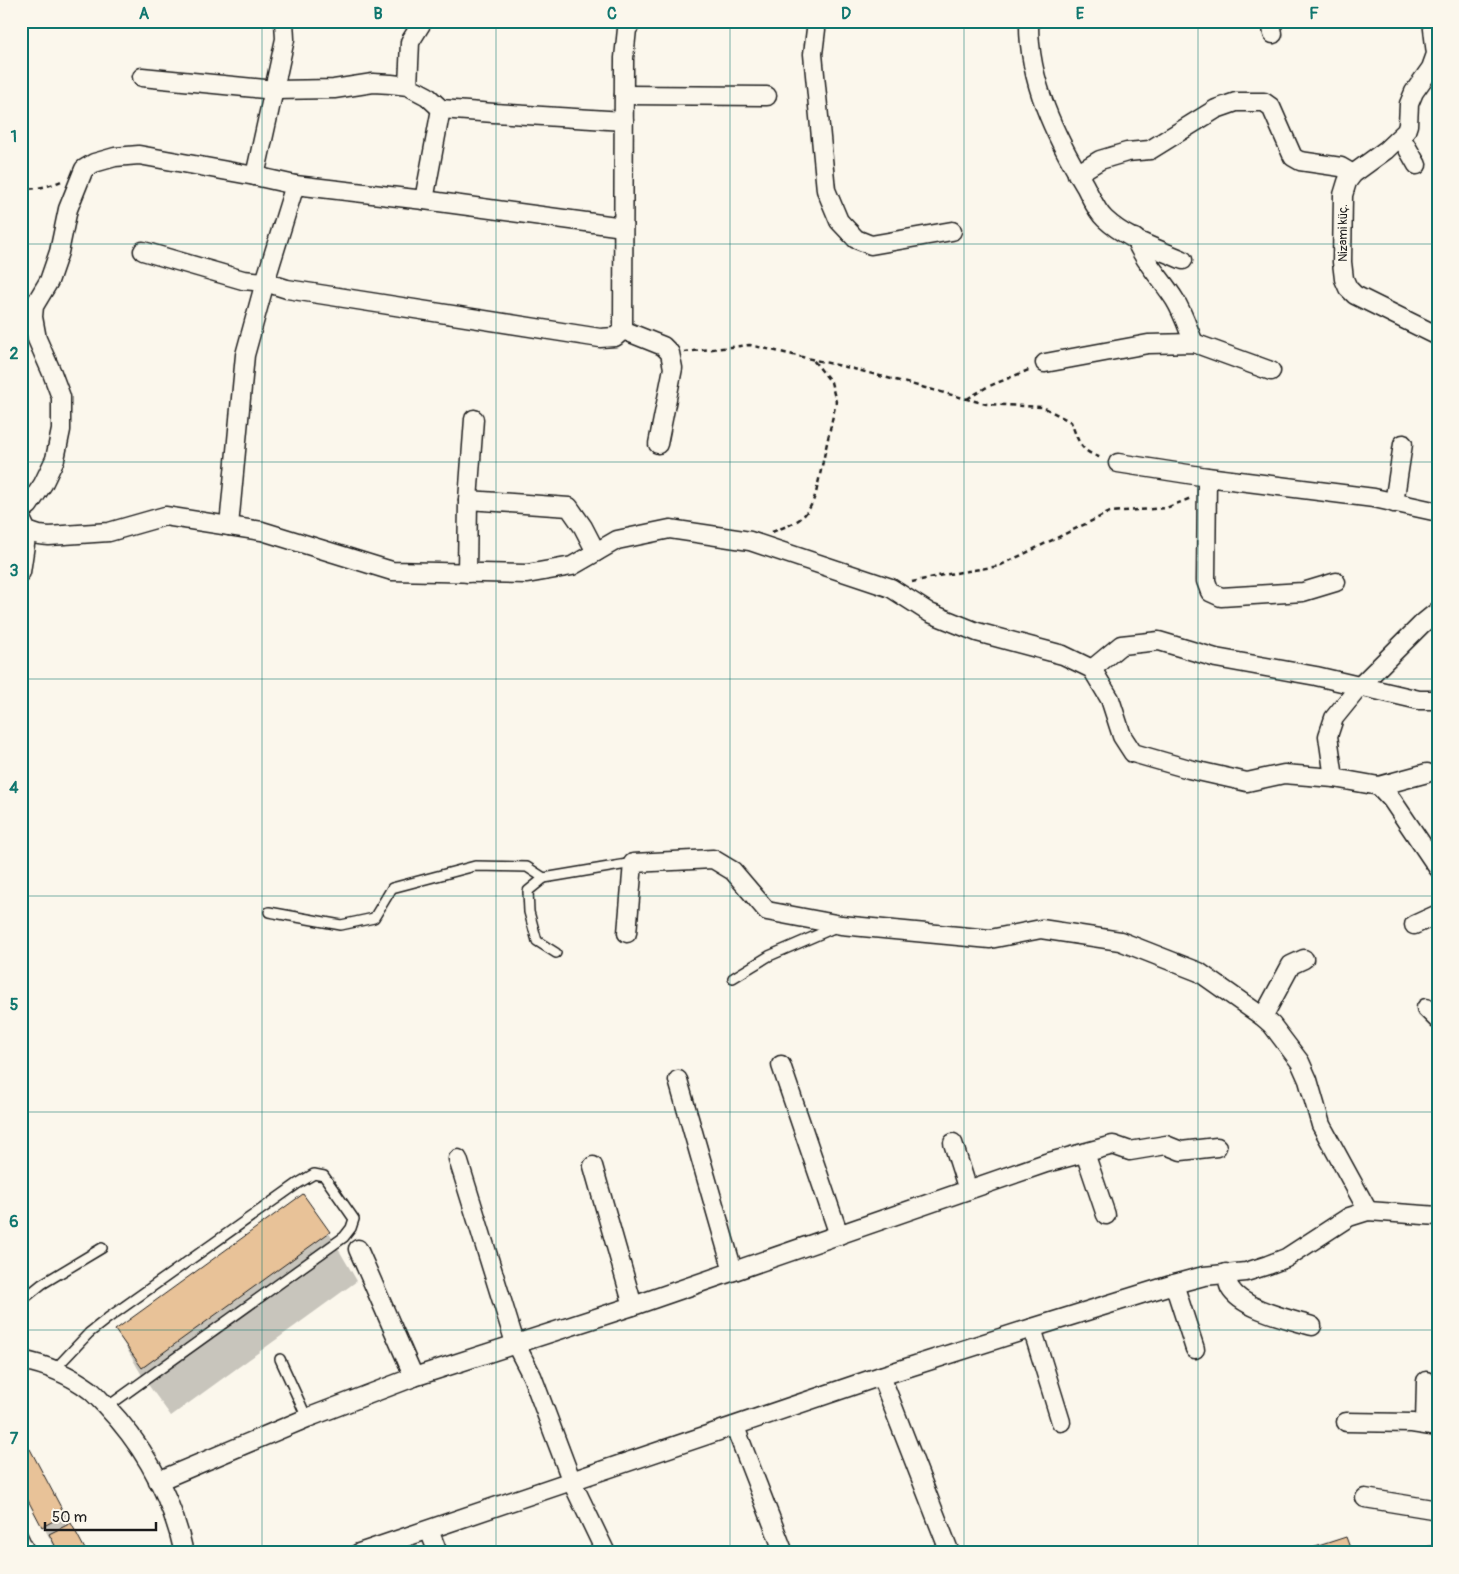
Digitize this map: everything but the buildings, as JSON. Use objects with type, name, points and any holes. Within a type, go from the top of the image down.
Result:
[{"type":"street","points":[[255,176],[285,39],[284,21]]},
{"type":"street","points":[[408,86],[410,42],[422,21]]},
{"type":"street","points":[[817,21],[813,54],[826,190],[839,221],[856,239],[871,245],[952,231]]},
{"type":"street","points":[[1030,21],[1029,37],[1037,82],[1053,129],[1103,218],[1120,232],[1182,260]]},
{"type":"street","points":[[1416,165],[1401,137],[1408,125],[1409,104],[1414,92],[1431,68],[1437,54],[1432,21]]},
{"type":"street","points":[[143,251],[243,280],[265,282],[287,289],[600,338],[615,337],[623,330],[624,58],[626,24]]},
{"type":"street","points":[[142,77],[274,90],[334,90],[373,83],[408,86],[427,96],[441,109],[494,114],[624,120]]},
{"type":"street","points":[[624,95],[767,96]]},
{"type":"street","points":[[1077,174],[1100,160],[1127,152],[1150,150],[1216,109],[1236,102],[1264,102],[1271,107],[1293,157],[1300,161],[1341,167],[1353,174]]},
{"type":"street","points":[[424,200],[441,109]]},
{"type":"street","name":"Nizami küç.","points":[[1401,137],[1353,174],[1347,182],[1343,195],[1342,262],[1344,279],[1348,288],[1355,294],[1438,336]]},
{"type":"street","points":[[21,511],[29,505],[44,484],[56,458],[61,430],[60,397],[37,339],[33,317],[34,306],[50,281],[60,252],[68,209],[84,169],[94,163],[115,157],[139,155],[295,185],[424,200],[623,227]]},
{"type":"street","points":[[229,526],[245,355],[295,185]]},
{"type":"street","points":[[1135,238],[1140,252],[1176,302],[1194,343]]},
{"type":"street","points":[[623,330],[663,346],[670,353],[672,368],[658,444]]},
{"type":"street","points":[[1045,362],[1148,344],[1194,343],[1271,371]]},
{"type":"street","points":[[467,573],[468,500],[474,419]]},
{"type":"street","points":[[1394,502],[1403,444]]},
{"type":"street","points":[[1118,463],[1207,478],[1374,498],[1438,512]]},
{"type":"street","points":[[1207,478],[1206,581],[1210,592],[1221,597],[1303,592],[1336,582]]},
{"type":"street","points":[[468,500],[569,507],[584,527],[596,552]]},
{"type":"street","points":[[21,572],[24,525],[40,535],[49,536],[109,532],[164,516],[262,531],[392,571],[527,574],[572,566],[617,540],[670,530],[750,541],[891,588],[930,613],[977,632],[1063,656],[1092,669],[1110,700],[1122,736],[1132,753],[1247,782],[1284,774],[1334,778],[1379,786],[1427,773]]},
{"type":"street","points":[[1334,778],[1328,736],[1334,718],[1360,686],[1422,624],[1438,611]]},
{"type":"street","points":[[1092,669],[1121,645],[1159,641],[1216,658],[1316,676],[1420,700],[1438,700]]},
{"type":"street","points":[[1379,786],[1392,800],[1438,868]]},
{"type":"street","points":[[627,933],[633,863],[713,860],[733,871],[767,911],[841,926],[990,939],[1041,929],[1120,941],[1200,972],[1263,1016],[1272,1025],[1300,1062],[1308,1080],[1321,1125],[1368,1211]]},
{"type":"street","points":[[1414,925],[1438,914]]},
{"type":"street","points":[[1263,1016],[1291,965],[1304,958]]},
{"type":"street","points":[[781,1065],[838,1235]]},
{"type":"street","points":[[678,1080],[733,1271]]},
{"type":"street","points":[[953,1143],[968,1190]]},
{"type":"street","points":[[158,1481],[306,1418],[414,1377],[633,1306],[1046,1163],[1113,1145],[1130,1151],[1166,1145],[1181,1151],[1217,1147]]},
{"type":"street","points":[[1085,1153],[1106,1215]]},
{"type":"street","points":[[458,1159],[515,1343],[532,1376],[572,1482],[606,1553]]},
{"type":"street","points":[[593,1166],[633,1306]]},
{"type":"street","points":[[360,1553],[881,1376],[1032,1328],[1204,1276],[1246,1272],[1286,1258],[1350,1217],[1368,1211],[1434,1212]]},
{"type":"street","points":[[358,1249],[414,1377]]},
{"type":"street","points":[[1226,1273],[1230,1287],[1236,1297],[1248,1305],[1312,1326]]},
{"type":"street","points":[[1174,1284],[1195,1349]]},
{"type":"street","points":[[1032,1328],[1061,1422]]},
{"type":"street","points":[[21,1360],[55,1369],[92,1391],[120,1420],[141,1448],[158,1481],[169,1506],[184,1553]]},
{"type":"street","points":[[881,1376],[950,1553]]},
{"type":"street","points":[[1346,1422],[1432,1425],[1426,1381]]},
{"type":"street","points":[[734,1427],[784,1553]]},
{"type":"street","points":[[1365,1498],[1438,1510]]},
{"type":"street","points":[[429,1530],[438,1553]]},
{"type":"lane","points":[[556,952],[537,941],[529,912],[528,891],[544,878],[633,863]]},
{"type":"lane","points":[[269,912],[341,925],[374,918],[392,888],[475,866],[528,867],[544,878]]},
{"type":"lane","points":[[733,978],[769,956],[841,926]]},
{"type":"lane","points":[[55,1369],[89,1333],[108,1318],[297,1184],[314,1174],[324,1176],[354,1219],[351,1228],[344,1237],[107,1407]]},
{"type":"lane","points":[[21,1301],[42,1284],[102,1248]]},
{"type":"lane","points":[[280,1359],[306,1418]]},
{"type":"lane","points":[[21,1532],[32,1553]]},
{"type":"path","points":[[21,188],[27,189],[56,184],[84,169]]},
{"type":"path","points":[[670,353],[750,345],[986,404],[1042,407],[1071,422],[1077,439],[1087,454],[1118,463]]},
{"type":"path","points":[[750,541],[800,520],[812,506],[836,402],[831,382],[813,360]]},
{"type":"path","points":[[967,399],[987,387],[1045,362]]},
{"type":"path","points":[[891,588],[943,575],[999,566],[1110,512],[1166,508],[1190,498],[1207,478]]}]
